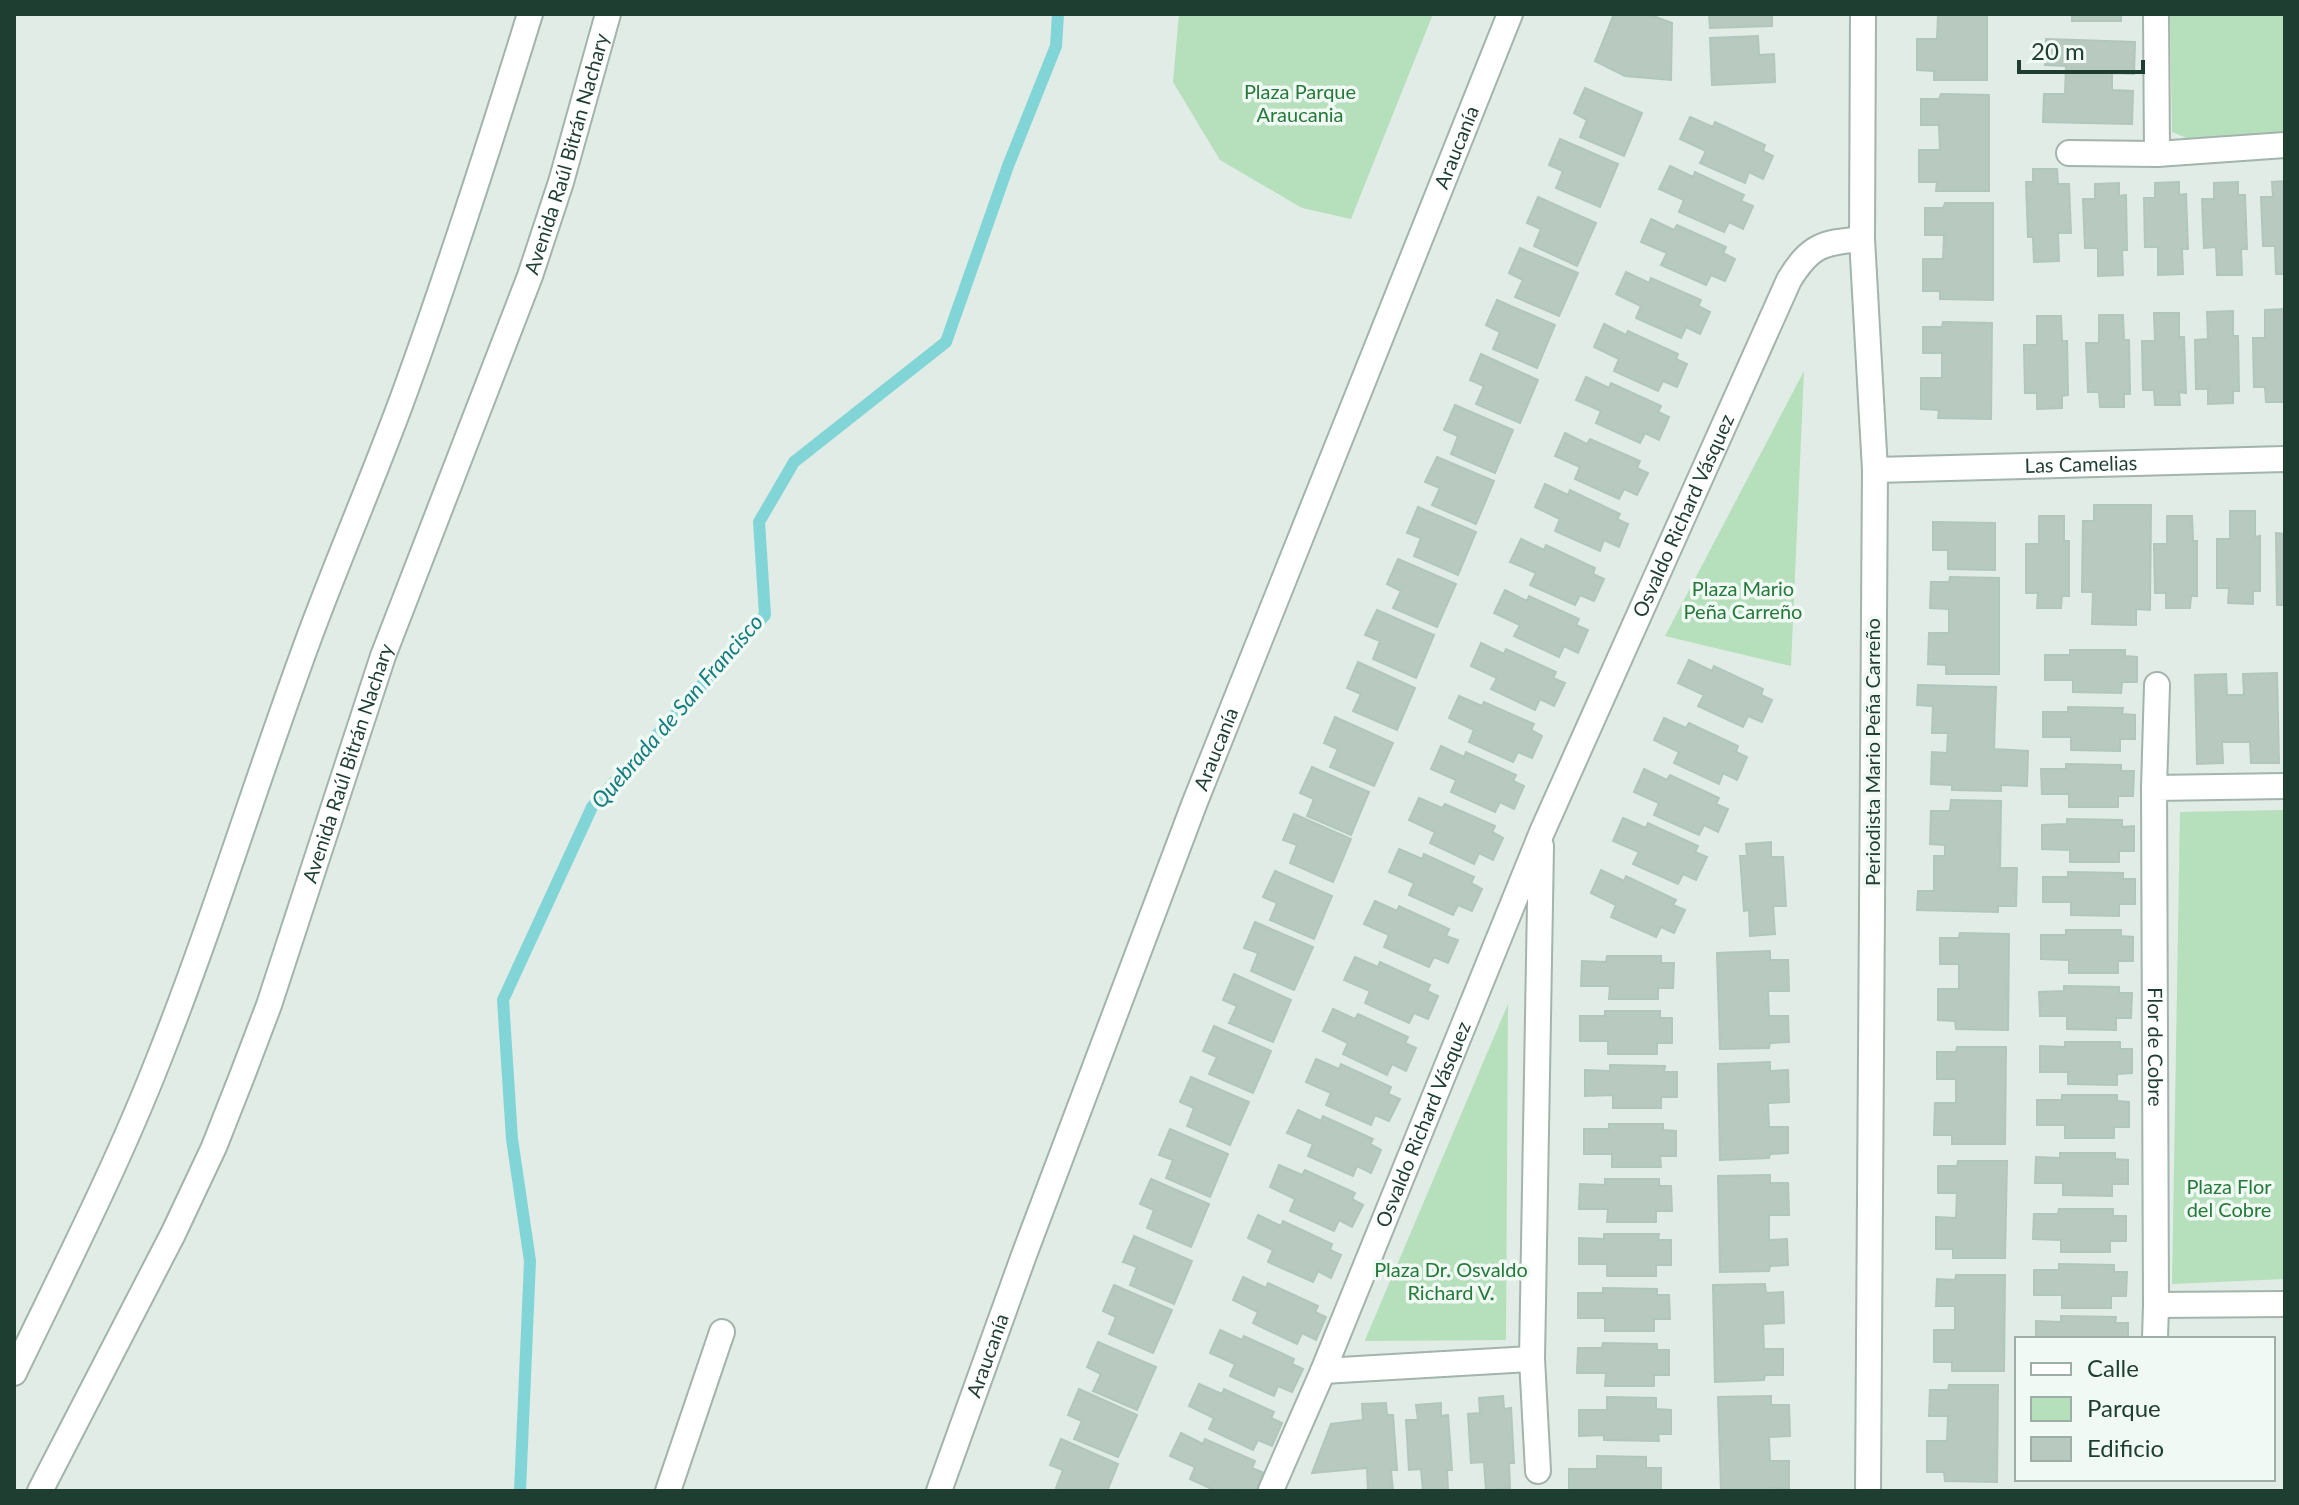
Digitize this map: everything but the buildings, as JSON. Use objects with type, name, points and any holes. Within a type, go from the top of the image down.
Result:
[{"type":"street","points":[[14,1373],[119,1155],[164,1048],[313,627],[406,388],[465,220],[530,14]]},
{"type":"street","name":"Avenida Raúl Bitrán Nachary","points":[[40,1491],[173,1234],[214,1147],[242,1076],[269,1005],[383,656],[530,276],[561,182],[608,14]]},
{"type":"street","name":"Araucanía","points":[[939,1491],[1024,1255],[1195,802],[1510,14]]},
{"type":"street","name":"Periodista Mario Peña Carreño","points":[[1863,14],[1862,239],[1875,470],[1868,1491]]},
{"type":"street","points":[[2156,14],[2157,154]]},
{"type":"street","points":[[2069,153],[2157,154],[2285,145]]},
{"type":"street","name":"Osvaldo Richard Vásquez","points":[[1271,1490],[1323,1371],[1542,832],[1789,280],[1812,252],[1827,243],[1862,239]]},
{"type":"street","name":"Las Camelias","points":[[1875,470],[2285,459]]},
{"type":"street","name":"Flor de Cobre","points":[[2155,1337],[2154,788],[2157,685]]},
{"type":"street","points":[[2154,788],[2285,786]]},
{"type":"street","name":"Osvaldo Richard Vásquez","points":[[1538,1471],[1532,1359],[1542,832]]},
{"type":"street","points":[[2156,1305],[2285,1304]]},
{"type":"street","points":[[668,1491],[722,1332]]},
{"type":"street","points":[[1323,1371],[1532,1359]]},
{"type":"green space","name":"Plaza Parque Araucania","points":[[1179,14],[1433,14],[1351,219],[1302,208],[1220,160],[1173,82]]},
{"type":"green space","points":[[2170,14],[2285,14],[2285,135],[2189,139],[2172,132]]},
{"type":"green space","name":"Plaza Mario Peña Carreño","points":[[1804,371],[1791,666],[1665,636]]},
{"type":"green space","name":"Plaza Flor del Cobre","points":[[2285,810],[2285,1279],[2172,1284],[2180,812]]},
{"type":"green space","name":"Plaza Dr. Osvaldo Richard V.","points":[[1508,1004],[1506,1340],[1365,1341],[1365,1340]]},
{"type":"waterway","name":"Quebrada de San Francisco","points":[[520,1491],[530,1261],[512,1139],[503,1000],[592,807],[765,615],[759,522],[794,462],[946,342],[1008,166],[1056,46],[1058,14]]}]
